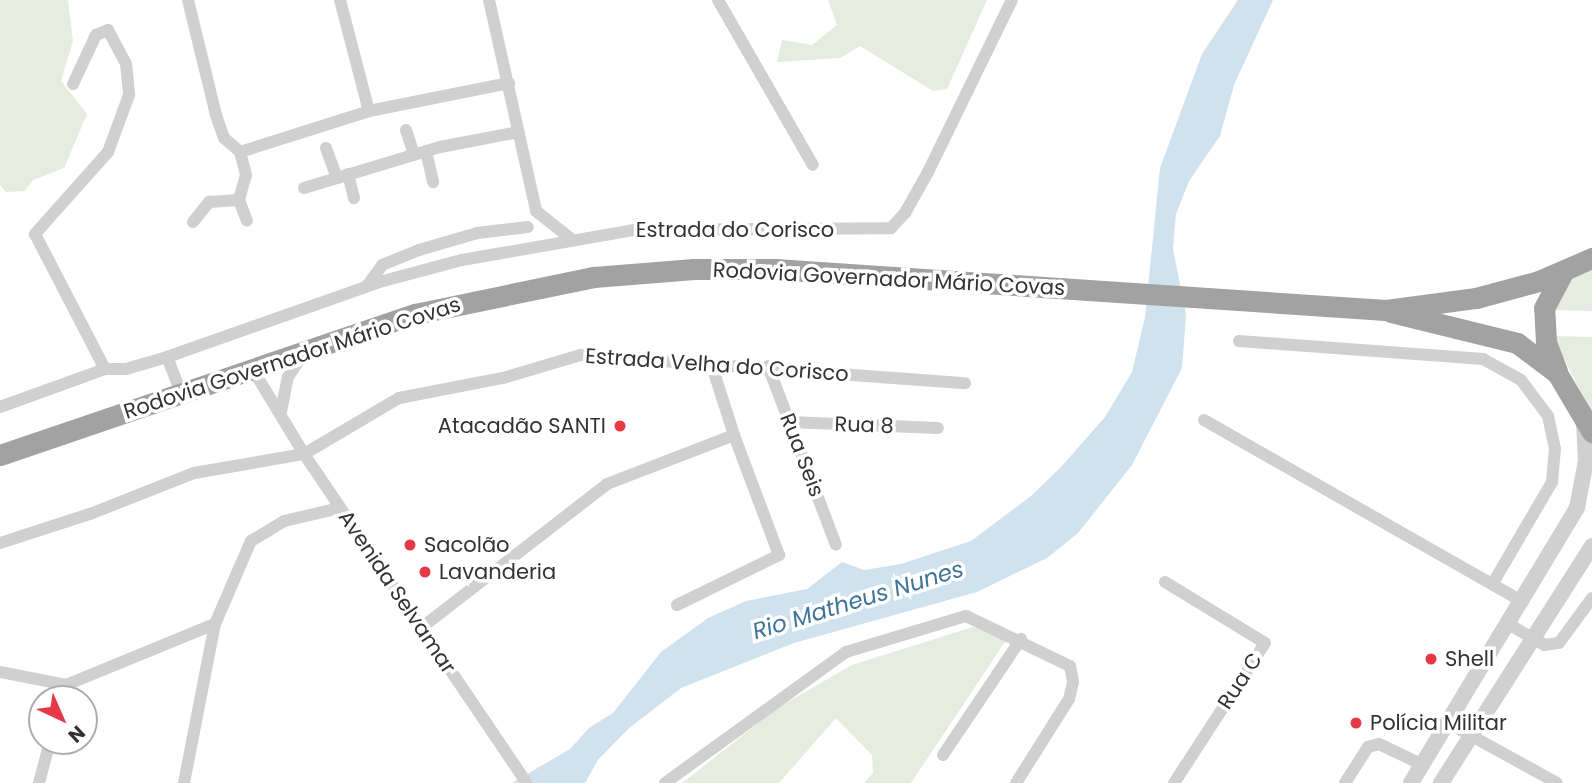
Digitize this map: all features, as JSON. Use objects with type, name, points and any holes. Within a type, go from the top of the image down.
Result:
[{"type":"highway","name":"Rodovia Governador Mário Covas","points":[[1386,310],[1476,298],[1563,273],[1592,258]]},
{"type":"highway","name":"Rodovia Governador Mário Covas","points":[[0,455],[415,314],[493,294],[661,271],[775,268],[1386,310],[1500,336],[1557,373],[1588,428]]},
{"type":"highway","points":[[1557,373],[1546,342],[1544,316],[1550,292],[1563,273]]},
{"type":"street","points":[[188,0],[216,116],[224,138],[240,152],[246,175],[239,200],[247,221]]},
{"type":"street","points":[[340,0],[369,111]]},
{"type":"street","points":[[489,0],[536,211],[518,248]]},
{"type":"street","points":[[718,0],[813,165]]},
{"type":"street","name":"Estrada do Corisco","points":[[0,407],[105,369],[126,369],[167,356],[367,286],[518,248],[570,238],[680,227],[891,228],[913,200],[1012,0]]},
{"type":"street","points":[[73,84],[96,35],[108,30],[126,64],[129,96],[108,152],[35,234],[105,369]]},
{"type":"street","points":[[240,152],[369,111],[509,83]]},
{"type":"street","points":[[406,130],[433,182]]},
{"type":"street","points":[[304,188],[420,153],[519,132]]},
{"type":"street","points":[[326,148],[354,198]]},
{"type":"street","points":[[193,222],[209,202],[239,200]]},
{"type":"street","points":[[536,211],[570,238]]},
{"type":"street","points":[[367,286],[382,265],[419,250],[477,233],[528,227]]},
{"type":"street","points":[[1239,341],[1483,359],[1521,380],[1548,416],[1555,448],[1552,482],[1493,583]]},
{"type":"street","points":[[281,412],[288,377],[312,348]]},
{"type":"street","name":"Estrada Velha do Corisco","points":[[0,542],[90,514],[194,473],[304,454],[399,398],[503,378],[580,355],[768,366],[965,383]]},
{"type":"street","points":[[167,356],[181,393]]},
{"type":"street","points":[[677,605],[779,555],[710,363]]},
{"type":"street","name":"Rua Seis","points":[[768,366],[836,545]]},
{"type":"street","name":"Avenida Selvamar","points":[[252,368],[304,454],[527,783]]},
{"type":"street","points":[[1204,420],[1524,603]]},
{"type":"street","name":"Rua 8","points":[[789,422],[938,428]]},
{"type":"street","points":[[1410,783],[1524,603],[1577,508],[1586,461],[1588,428]]},
{"type":"street","points":[[422,628],[607,484],[734,435]]},
{"type":"street","points":[[184,783],[215,624],[251,541],[284,521],[340,508]]},
{"type":"street","points":[[1441,783],[1592,546]]},
{"type":"street","name":"Rua C","points":[[1165,582],[1265,643],[1174,783]]},
{"type":"street","points":[[1510,625],[1550,645],[1565,640],[1592,598]]},
{"type":"street","points":[[665,783],[846,652],[966,616],[1021,639],[1070,666],[1073,682],[1069,699],[1016,783]]},
{"type":"street","points":[[0,671],[66,685],[215,624]]},
{"type":"street","points":[[943,755],[1021,639]]},
{"type":"street","points":[[1448,723],[1557,783]]},
{"type":"street","points":[[1345,783],[1368,747],[1379,744],[1422,764]]},
{"type":"street","points":[[39,783],[46,755]]},
{"type":"shaded area","points":[[0,0],[68,0],[73,41],[61,81],[87,114],[64,168],[33,180],[25,191],[6,192],[0,185]]},
{"type":"shaded area","points":[[828,0],[987,0],[947,89],[933,91],[860,46],[840,58],[777,62],[782,40],[812,45],[837,25]]},
{"type":"shaded area","points":[[1592,268],[1592,311],[1553,310],[1571,279]]},
{"type":"shaded area","points":[[1553,336],[1592,337],[1592,413],[1564,359]]},
{"type":"shaded area","points":[[973,627],[1007,639],[911,783],[864,783],[873,773],[872,755],[836,718],[779,783],[682,783],[779,707],[852,665]]},
{"type":"water","name":"Rio Matheus Nunes","points":[[1238,0],[1273,0],[1234,85],[1220,136],[1189,181],[1176,214],[1173,249],[1186,315],[1182,368],[1132,465],[1078,533],[1047,558],[977,592],[794,643],[681,688],[628,729],[598,760],[585,783],[512,783],[570,749],[589,728],[613,713],[661,652],[708,618],[746,601],[807,589],[842,562],[864,570],[901,564],[971,541],[1031,496],[1061,467],[1105,417],[1132,372],[1145,317],[1160,168],[1202,54]]},
{"type":"place","name":"Atacadão SANTI","points":[[620,426]]},
{"type":"place","name":"Sacolão","points":[[410,545]]},
{"type":"place","name":"Lavanderia","points":[[425,572]]},
{"type":"place","name":"Shell","points":[[1431,659]]},
{"type":"place","name":"Polícia Militar","points":[[1356,723]]}]
